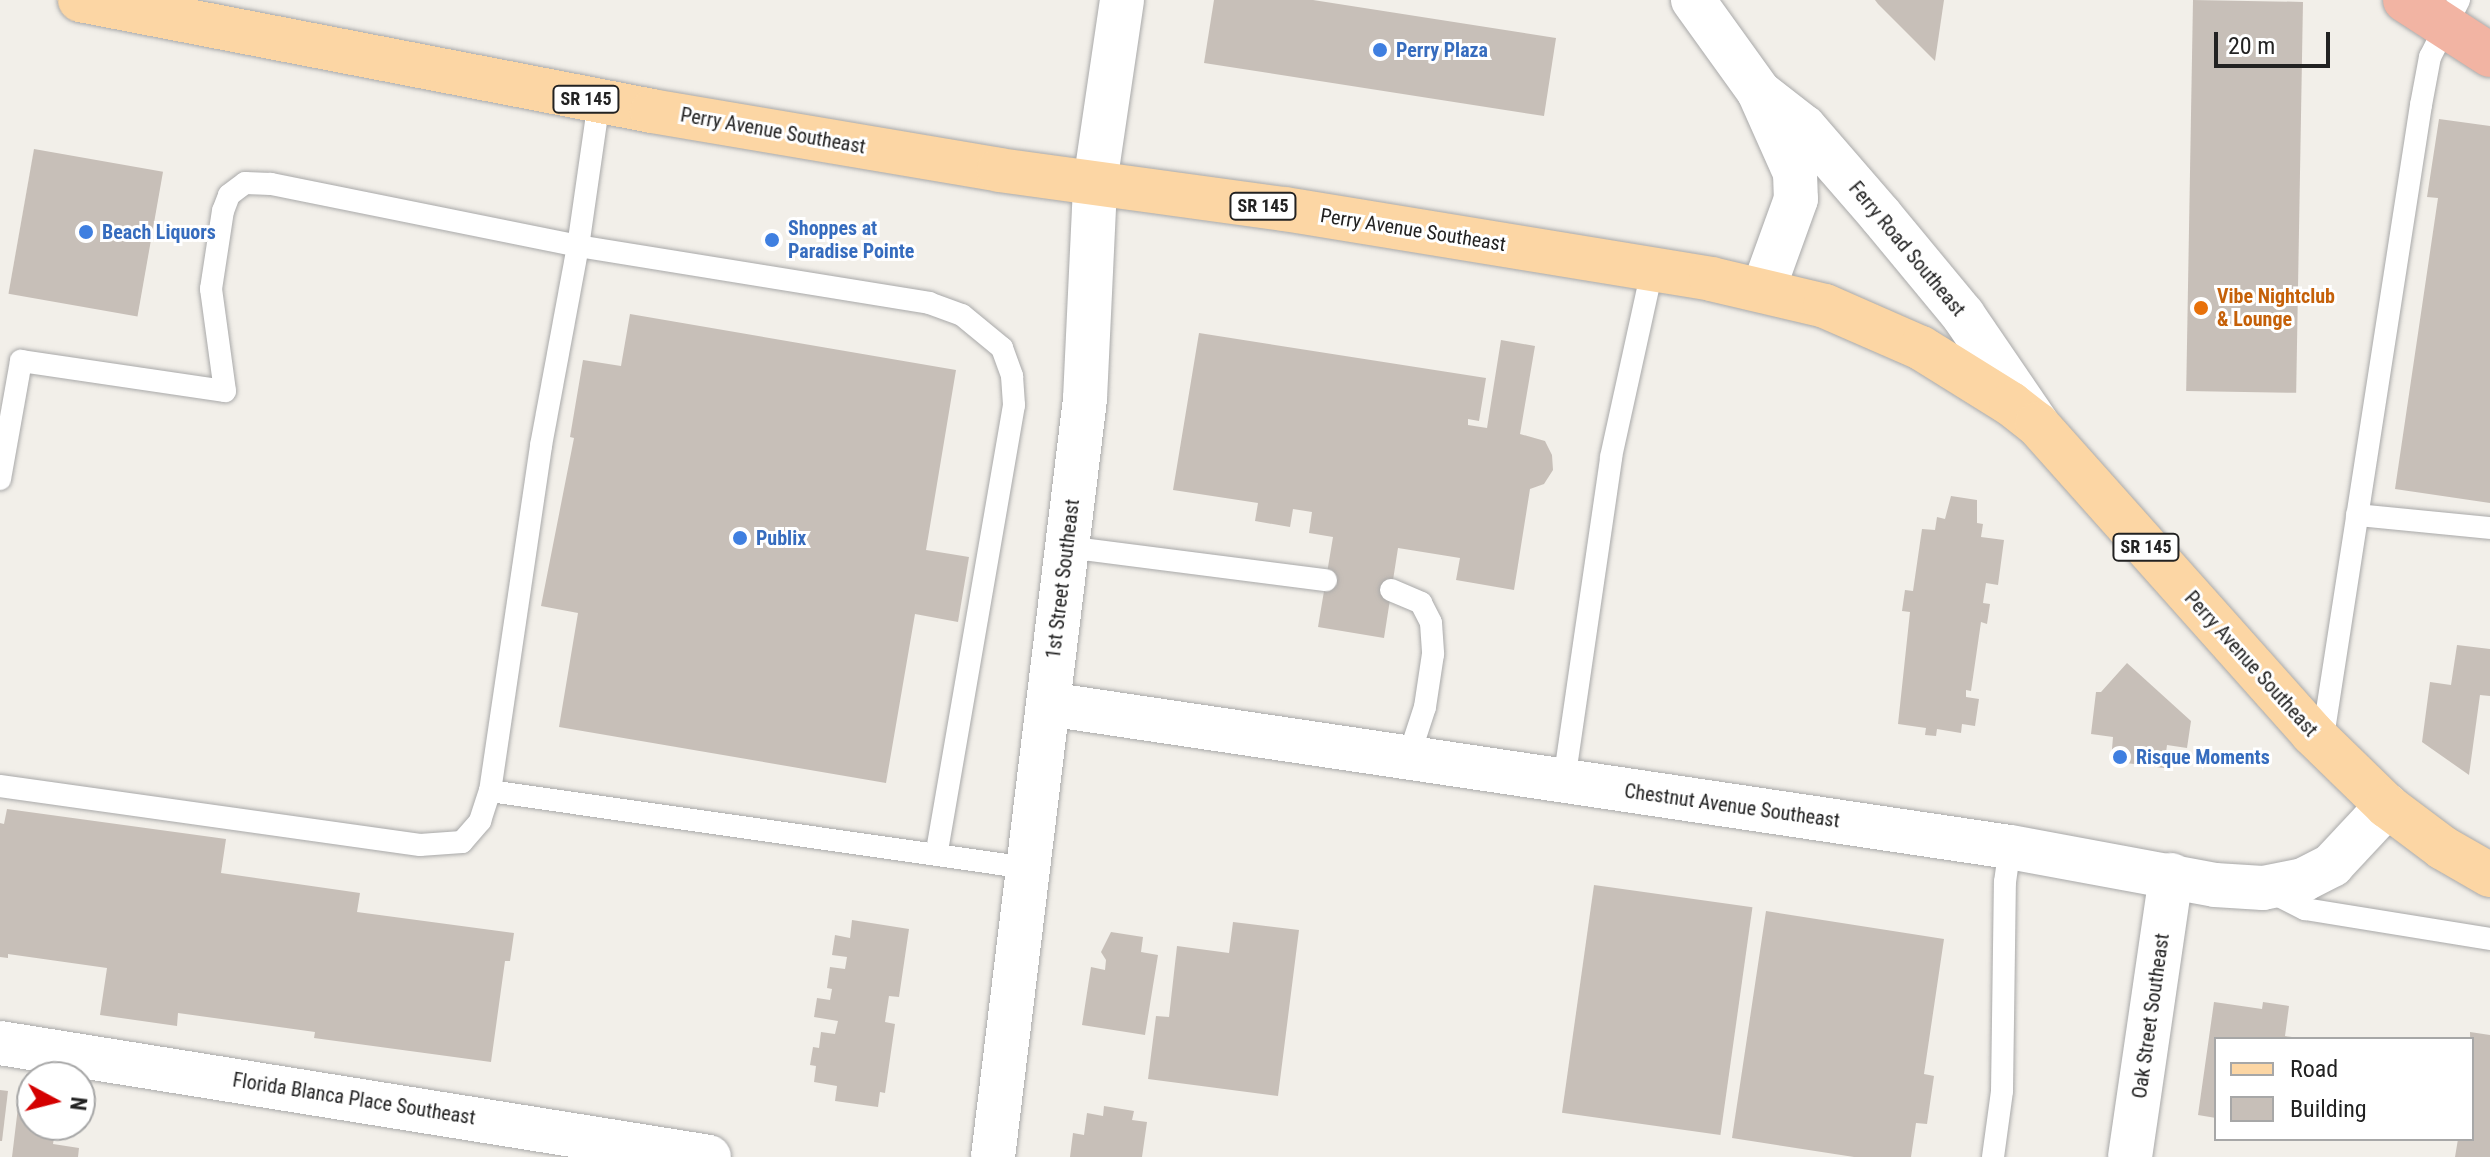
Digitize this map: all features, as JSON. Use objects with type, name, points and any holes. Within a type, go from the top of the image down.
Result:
[{"type":"highway","points":[[2405,0],[2452,13],[2490,55]]},
{"type":"main road","name":"Perry Avenue Southeast","points":[[80,0],[599,101],[1652,270],[1763,290],[1825,306],[1921,348],[2011,404],[2037,424],[2322,744],[2387,806],[2443,848],[2490,875]]},
{"type":"street","name":"1st Street Southeast","points":[[993,1157],[1085,399],[1095,183],[1122,0]]},
{"type":"street","name":"Ferry Road Southeast","points":[[1693,0],[1759,92],[1795,173],[1796,199],[1763,290]]},
{"type":"street","name":"Ferry Road Southeast","points":[[1759,92],[1804,127],[1874,207],[1963,315],[2037,424]]},
{"type":"street","name":"Chestnut Avenue Southeast","points":[[1048,704],[2010,847],[2215,885],[2263,888],[2303,880],[2332,865],[2387,806]]},
{"type":"street","name":"Oak Street Southeast","points":[[2130,1157],[2171,875]]},
{"type":"street","name":"Florida Blanca Place Southeast","points":[[0,1043],[709,1157]]},
{"type":"lane","points":[[2322,744],[2421,105],[2430,57],[2452,13]]},
{"type":"lane","points":[[0,786],[420,845],[462,842],[480,821],[490,791],[541,446],[578,246],[599,101]]},
{"type":"lane","points":[[0,479],[21,361],[225,391],[211,289],[223,211],[229,195],[245,183],[271,184],[578,246],[929,303],[962,315],[1002,348],[1012,376],[1011,435],[937,853]]},
{"type":"lane","points":[[1564,781],[1611,457],[1652,270]]},
{"type":"lane","points":[[2357,515],[2490,528]]},
{"type":"lane","points":[[1067,547],[1326,580]]},
{"type":"lane","points":[[1391,590],[1421,603],[1431,623],[1433,654],[1425,707],[1408,759]]},
{"type":"lane","points":[[490,791],[1028,868]]},
{"type":"lane","points":[[1993,1157],[2002,1091],[2005,882],[2010,847]]},
{"type":"lane","points":[[2263,888],[2305,909],[2490,939]]},
{"type":"building","name":"Perry Plaza","points":[[1214,0],[1313,0],[1556,38],[1544,116],[1204,63]]},
{"type":"building","points":[[1875,0],[1944,0],[1935,61],[1878,4]]},
{"type":"building","points":[[2193,0],[2303,2],[2296,393],[2186,391]]},
{"type":"building","points":[[2439,119],[2490,126],[2490,503],[2395,489],[2438,198],[2427,197]]},
{"type":"building","name":"Beach Liquors","points":[[34,149],[163,172],[137,317],[8,294]]},
{"type":"building","name":"Publix","points":[[630,314],[956,370],[926,550],[969,557],[958,622],[915,614],[886,783],[559,727],[578,613],[541,606],[574,438],[570,437],[583,360],[621,366]]},
{"type":"building","points":[[1199,333],[1486,378],[1479,421],[1468,419],[1468,425],[1487,428],[1501,340],[1535,346],[1520,434],[1545,441],[1552,455],[1553,470],[1544,484],[1530,489],[1514,590],[1456,580],[1460,558],[1398,548],[1384,638],[1318,627],[1333,537],[1309,533],[1312,512],[1293,509],[1290,527],[1255,521],[1258,503],[1173,490]]},
{"type":"building","points":[[1951,496],[1977,500],[1977,523],[1983,524],[1981,537],[2004,540],[1998,585],[1986,583],[1983,603],[1990,604],[1987,624],[1981,622],[1971,691],[1966,690],[1966,697],[1979,699],[1975,726],[1962,724],[1961,733],[1937,729],[1936,736],[1925,735],[1926,728],[1898,724],[1910,612],[1902,611],[1905,590],[1913,591],[1922,529],[1935,530],[1937,517],[1945,519]]},
{"type":"building","points":[[2457,645],[2490,649],[2490,696],[2480,695],[2469,775],[2422,742],[2430,682],[2451,685]]},
{"type":"building","points":[[2127,663],[2191,721],[2187,748],[2167,745],[2164,768],[2111,761],[2113,737],[2091,734],[2096,692],[2101,692]]},
{"type":"building","points":[[7,809],[226,839],[221,873],[360,893],[357,912],[514,933],[510,961],[505,961],[491,1062],[314,1038],[315,1032],[178,1013],[177,1026],[100,1015],[107,968],[8,954],[8,958],[0,957],[0,823],[4,824]]},
{"type":"building","points":[[1594,885],[1752,907],[1720,1135],[1562,1113]]},
{"type":"building","points":[[1766,911],[1944,939],[1924,1074],[1934,1076],[1927,1124],[1916,1123],[1911,1157],[1854,1157],[1732,1138]]},
{"type":"building","points":[[852,920],[909,929],[899,997],[889,996],[885,1022],[895,1024],[885,1093],[880,1092],[878,1107],[835,1101],[837,1086],[814,1082],[816,1066],[810,1065],[813,1047],[819,1048],[821,1032],[835,1034],[838,1021],[814,1017],[817,998],[830,1000],[832,989],[827,988],[830,967],[845,969],[847,957],[832,955],[835,935],[850,938]]},
{"type":"building","points":[[1233,922],[1299,930],[1278,1096],[1148,1079],[1156,1016],[1169,1017],[1177,946],[1229,953]]},
{"type":"building","points":[[1111,932],[1143,937],[1141,952],[1158,955],[1145,1035],[1082,1025],[1091,967],[1105,970],[1106,960],[1101,952]]},
{"type":"building","points":[[2214,1002],[2262,1009],[2263,1002],[2289,1006],[2285,1036],[2292,1037],[2214,1037],[2214,1118],[2198,1115]]},
{"type":"building","points":[[2470,1032],[2490,1035],[2490,1157],[2455,1157],[2458,1141],[2474,1141],[2474,1037],[2470,1037]]},
{"type":"building","points":[[0,1090],[8,1091],[2,1141],[0,1141]]},
{"type":"building","points":[[1104,1106],[1134,1111],[1132,1120],[1147,1122],[1142,1157],[1070,1157],[1073,1133],[1084,1135],[1087,1113],[1103,1116]]},
{"type":"building","points":[[16,1124],[16,1141],[53,1141],[53,1144],[79,1148],[78,1157],[12,1157]]},
{"type":"place","name":"Perry Plaza","points":[[1380,50]]},
{"type":"place","name":"Beach Liquors","points":[[86,232]]},
{"type":"place","name":"Shoppes at Paradise Pointe","points":[[772,240]]},
{"type":"place","name":"Vibe Nightclub & Lounge","points":[[2201,308]]},
{"type":"place","name":"Publix","points":[[740,538]]},
{"type":"place","name":"Risque Moments","points":[[2120,757]]}]
